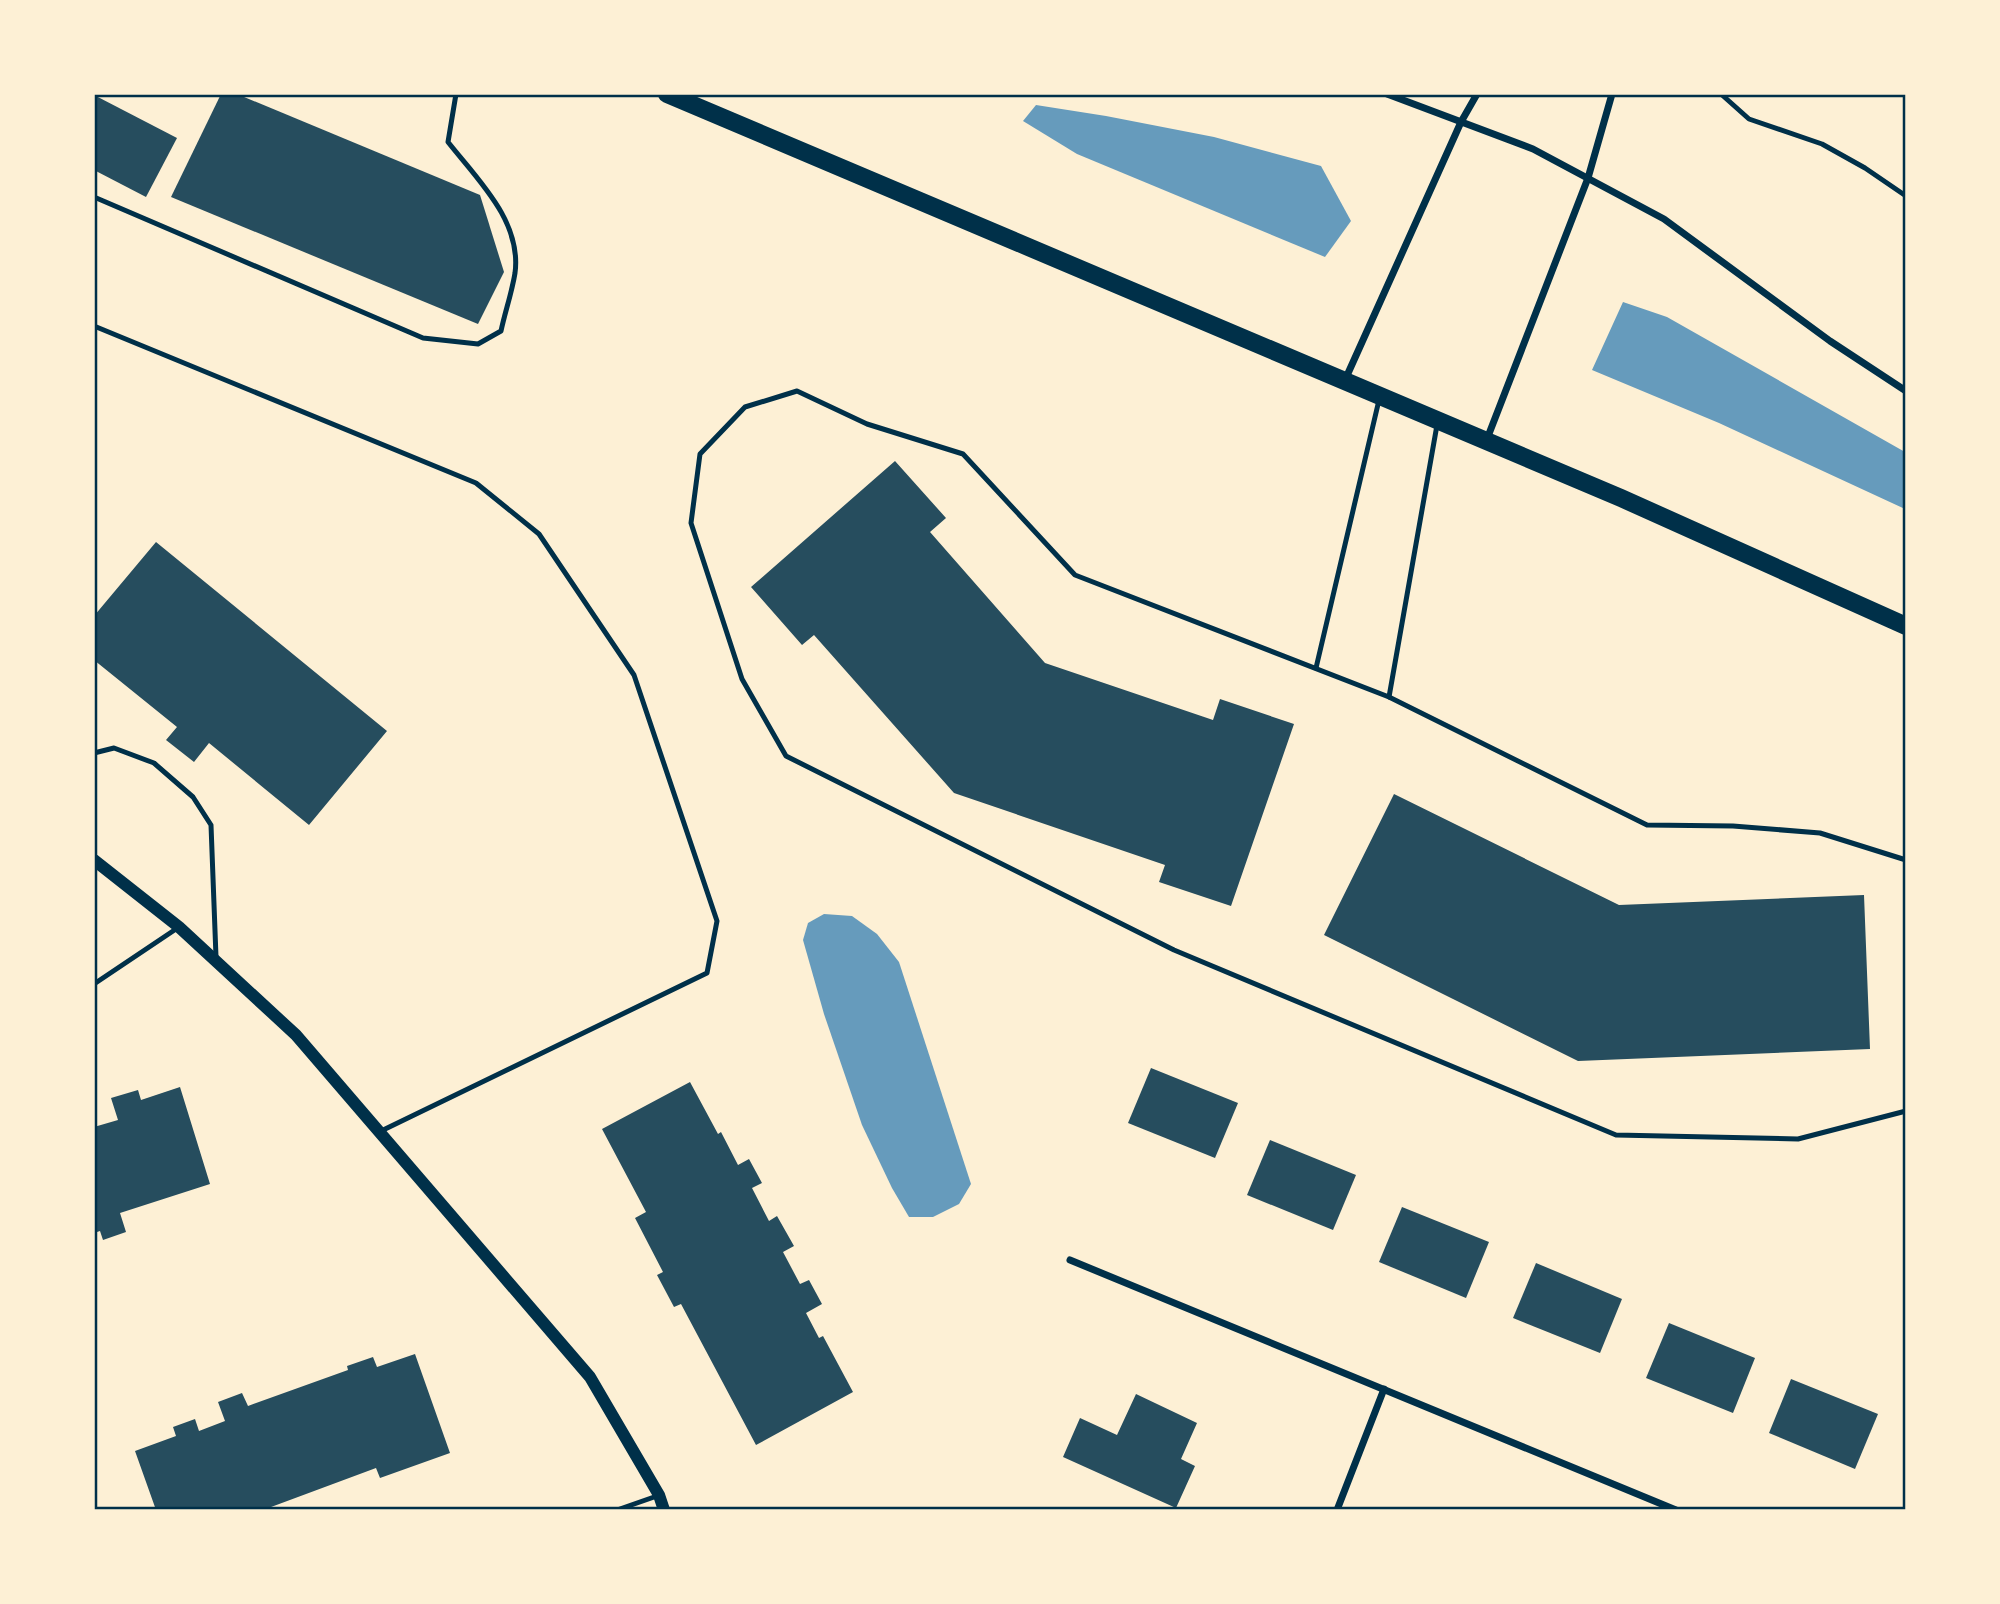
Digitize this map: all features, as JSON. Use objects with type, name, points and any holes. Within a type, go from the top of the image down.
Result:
[{"type":"main road","points":[[667,94],[1485,443],[1621,498],[1906,626]]},
{"type":"street","points":[[1387,94],[1534,149],[1664,219],[1830,341],[1906,391]]},
{"type":"street","points":[[1344,383],[1461,122],[1477,94]]},
{"type":"street","points":[[1485,443],[1588,178],[1612,94]]},
{"type":"street","points":[[94,860],[179,927],[296,1035],[590,1377],[659,1495],[664,1510]]},
{"type":"street","points":[[1070,1260],[1676,1510]]},
{"type":"street","points":[[1337,1510],[1384,1389]]},
{"type":"lane","points":[[94,197],[422,338],[478,344],[501,331],[515,271],[514,246],[502,211],[448,142],[456,94]]},
{"type":"lane","points":[[1721,94],[1749,119],[1822,144],[1865,168],[1906,196]]},
{"type":"lane","points":[[94,326],[476,483],[539,534],[634,675],[717,920],[707,973],[379,1132]]},
{"type":"lane","points":[[1906,860],[1820,833],[1733,826],[1647,825],[1389,697],[1075,575],[963,454],[867,424],[797,391],[745,407],[700,454],[691,523],[742,679],[786,756],[1174,950],[1616,1135],[1798,1139],[1906,1111]]},
{"type":"lane","points":[[1316,668],[1379,397]]},
{"type":"lane","points":[[1389,697],[1438,422]]},
{"type":"lane","points":[[94,753],[114,748],[155,763],[193,797],[212,825],[216,961]]},
{"type":"lane","points":[[94,984],[179,927]]},
{"type":"lane","points":[[617,1510],[659,1495]]},
{"type":"water","points":[[1036,105],[1214,137],[1321,166],[1351,221],[1325,257],[1077,154],[1023,121]]},
{"type":"water","points":[[1623,302],[1667,317],[1905,452],[1905,509],[1719,423],[1592,370]]},
{"type":"water","points":[[824,914],[852,916],[877,934],[899,962],[971,1184],[959,1204],[933,1217],[909,1217],[862,1125],[824,1014],[803,940],[808,923]]},
{"type":"building","points":[[221,94],[237,94],[480,195],[504,272],[478,324],[171,197]]},
{"type":"building","points":[[94,95],[177,138],[146,197],[94,170]]},
{"type":"building","points":[[895,461],[946,518],[930,532],[1045,663],[1213,720],[1220,699],[1294,724],[1231,906],[1159,882],[1165,865],[954,793],[814,635],[802,645],[751,587]]},
{"type":"building","points":[[156,542],[387,731],[309,825],[209,743],[194,762],[166,740],[177,727],[94,660],[94,616]]},
{"type":"building","points":[[1394,794],[1619,905],[1864,895],[1870,1049],[1578,1061],[1324,935]]},
{"type":"building","points":[[1151,1068],[1238,1103],[1215,1158],[1128,1123]]},
{"type":"building","points":[[690,1082],[738,1165],[749,1159],[762,1183],[752,1188],[769,1221],[777,1216],[794,1246],[783,1252],[800,1284],[809,1280],[822,1304],[806,1313],[819,1338],[823,1336],[853,1392],[756,1445],[681,1304],[674,1307],[657,1275],[663,1272],[635,1218],[646,1212],[602,1129]]},
{"type":"building","points":[[180,1087],[210,1184],[120,1213],[126,1232],[103,1240],[100,1231],[94,1233],[94,1127],[118,1120],[111,1098],[138,1090],[141,1100]]},
{"type":"building","points":[[1270,1140],[1356,1175],[1333,1230],[1247,1195]]},
{"type":"building","points":[[1402,1207],[1489,1242],[1466,1298],[1379,1262]]},
{"type":"building","points":[[1536,1263],[1622,1299],[1600,1353],[1513,1318]]},
{"type":"building","points":[[1669,1323],[1755,1358],[1733,1413],[1646,1378]]},
{"type":"building","points":[[415,1354],[450,1453],[380,1478],[376,1468],[263,1510],[156,1510],[135,1451],[176,1436],[173,1427],[195,1419],[199,1431],[225,1421],[218,1402],[242,1393],[248,1406],[348,1370],[347,1366],[373,1357],[377,1367]]},
{"type":"building","points":[[1791,1379],[1878,1414],[1855,1469],[1769,1433]]},
{"type":"building","points":[[1136,1394],[1197,1423],[1181,1459],[1195,1466],[1176,1508],[1063,1457],[1080,1418],[1117,1435]]}]
